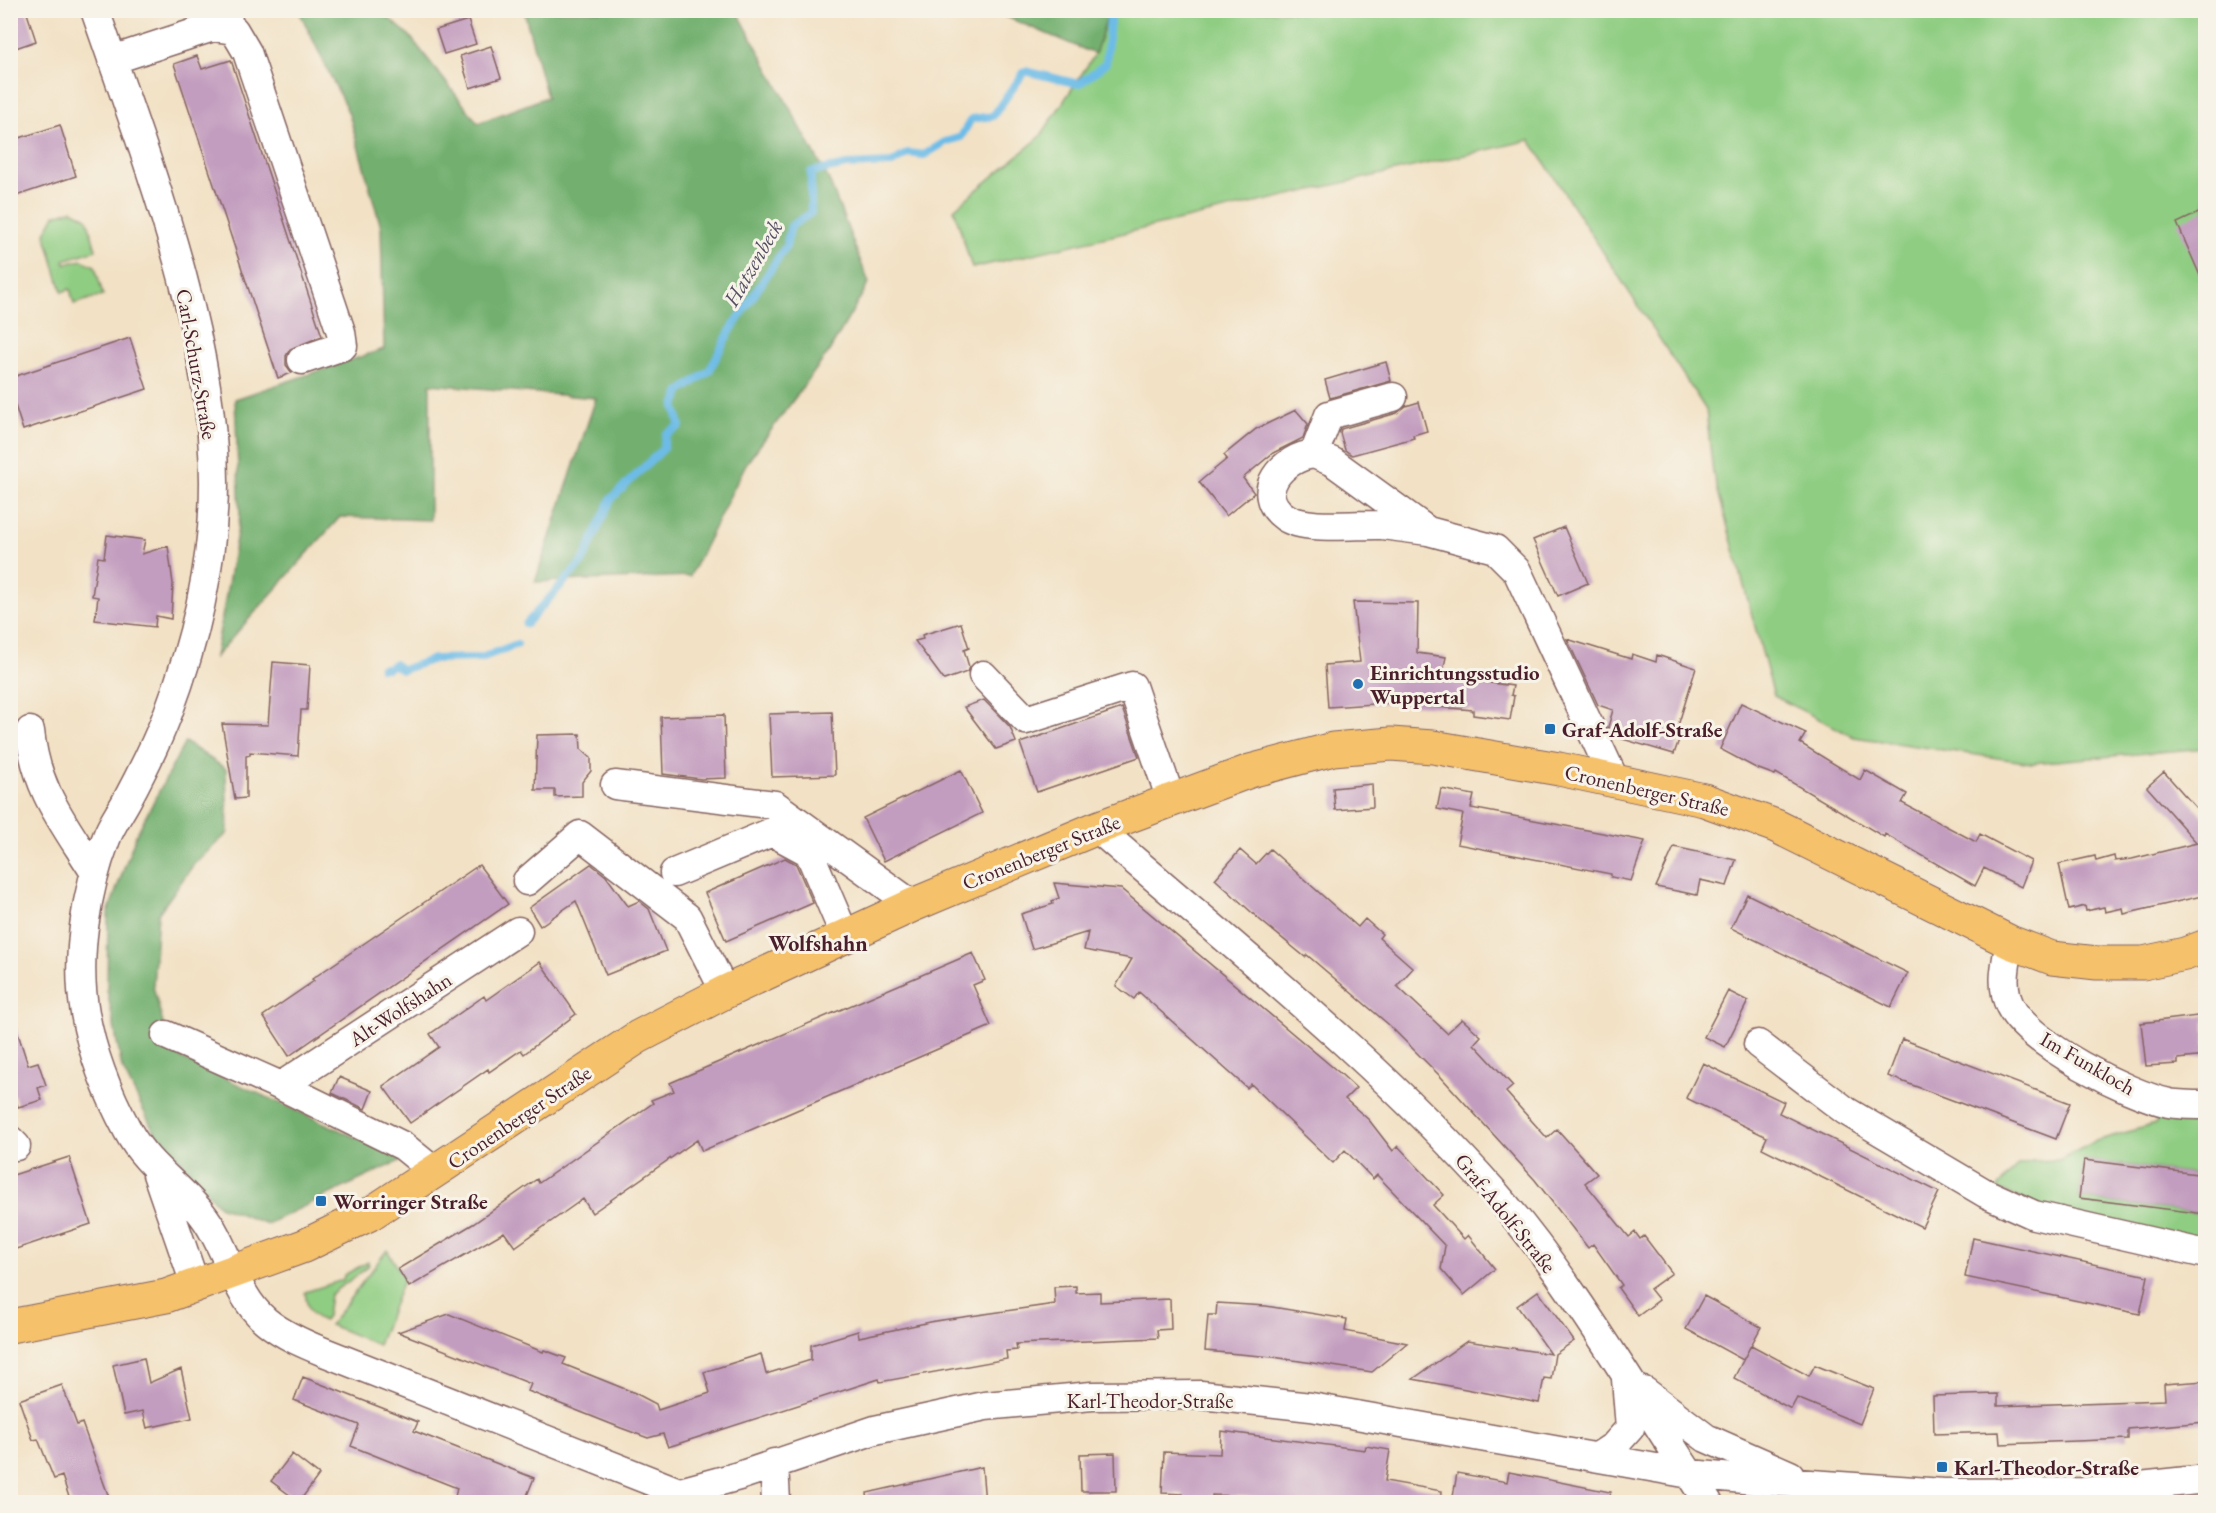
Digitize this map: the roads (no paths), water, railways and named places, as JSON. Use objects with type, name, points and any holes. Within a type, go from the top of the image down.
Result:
[{"type":"main road","name":"Cronenberger Straße","points":[[10,1326],[135,1303],[196,1287],[304,1246],[370,1214],[638,1037],[725,992],[913,905],[1097,828],[1250,771],[1333,749],[1390,744],[1432,747],[1704,800],[1776,826],[2010,942],[2052,958],[2097,963],[2143,963],[2185,954],[2205,946]]},
{"type":"street","name":"Carl-Schurz-Straße","points":[[94,10],[147,162],[184,289],[210,412],[214,481],[210,550],[194,635],[168,714],[107,836],[95,873],[82,949],[85,1013],[106,1083],[130,1134],[154,1166],[201,1212],[217,1235],[234,1274]]},
{"type":"street","points":[[112,60],[222,19],[234,30],[247,52],[341,332],[343,346],[302,360]]},
{"type":"street","points":[[1314,454],[1329,415],[1393,397]]},
{"type":"street","points":[[1428,531],[1333,462],[1314,454],[1300,455],[1287,462],[1276,474],[1271,488],[1275,506],[1286,518],[1301,524],[1381,525],[1428,531],[1495,549],[1517,570],[1615,781]]},
{"type":"street","points":[[983,675],[1026,720],[1132,686],[1171,800]]},
{"type":"street","points":[[30,731],[33,758],[43,790],[95,873]]},
{"type":"street","points":[[615,785],[775,806],[913,905]]},
{"type":"street","name":"Graf-Adolf-Straße","points":[[1097,828],[1403,1096],[1495,1193],[1563,1283],[1708,1503]]},
{"type":"street","points":[[674,873],[772,832],[809,852],[845,936]]},
{"type":"street","points":[[527,880],[580,835],[687,917],[725,992]]},
{"type":"street","name":"Alt-Wolfshahn","points":[[281,1086],[518,931]]},
{"type":"street","name":"Im Funkloch","points":[[2010,942],[2003,978],[2010,1006],[2029,1029],[2057,1050],[2129,1091],[2169,1103],[2205,1105]]},
{"type":"street","points":[[166,1035],[281,1086],[403,1146],[435,1172]]},
{"type":"street","points":[[1758,1044],[1846,1111],[1985,1193],[2034,1215],[2205,1254]]},
{"type":"street","name":"Carl-Schurz-Straße","points":[[154,1166],[196,1287]]},
{"type":"street","points":[[234,1274],[261,1316],[288,1336],[666,1497],[704,1503]]},
{"type":"street","points":[[1625,1377],[1706,1438],[1813,1484]]},
{"type":"street","name":"Graf-Adolf-Straße","points":[[1599,1456],[1614,1446],[1630,1428],[1625,1377]]},
{"type":"street","name":"Karl-Theodor-Straße","points":[[666,1497],[875,1430],[985,1406],[1092,1396],[1201,1395],[1311,1407],[1599,1456],[1690,1474],[1765,1481],[1944,1493],[2083,1492],[2205,1479]]},
{"type":"street","points":[[774,1463],[776,1503]]},
{"type":"street","points":[[1743,1503],[1747,1493],[1765,1481]]},
{"type":"waterway","name":"Hatzenbeck","points":[[526,624],[583,561],[611,499],[663,449],[666,434],[680,426],[675,406],[680,392],[709,371],[729,333],[786,246],[791,226],[811,213],[811,172],[847,165],[892,163],[908,153],[924,155],[945,142],[961,137],[971,119],[993,116],[1025,71],[1079,84],[1106,63],[1111,10]]},
{"type":"waterway","name":"Hatzenbeck","points":[[382,668],[388,668],[394,664],[402,670],[434,659],[481,658],[517,644]]},
{"type":"place","name":"Einrichtungsstudio Wuppertal","points":[[1358,684]]},
{"type":"place","name":"Graf-Adolf-Straße","points":[[1550,729]]},
{"type":"place","name":"Worringer Straße","points":[[321,1201]]},
{"type":"place","name":"Karl-Theodor-Straße","points":[[1942,1467]]},
{"type":"district","name":"Wolfshahn","points":[[818,943]]}]
